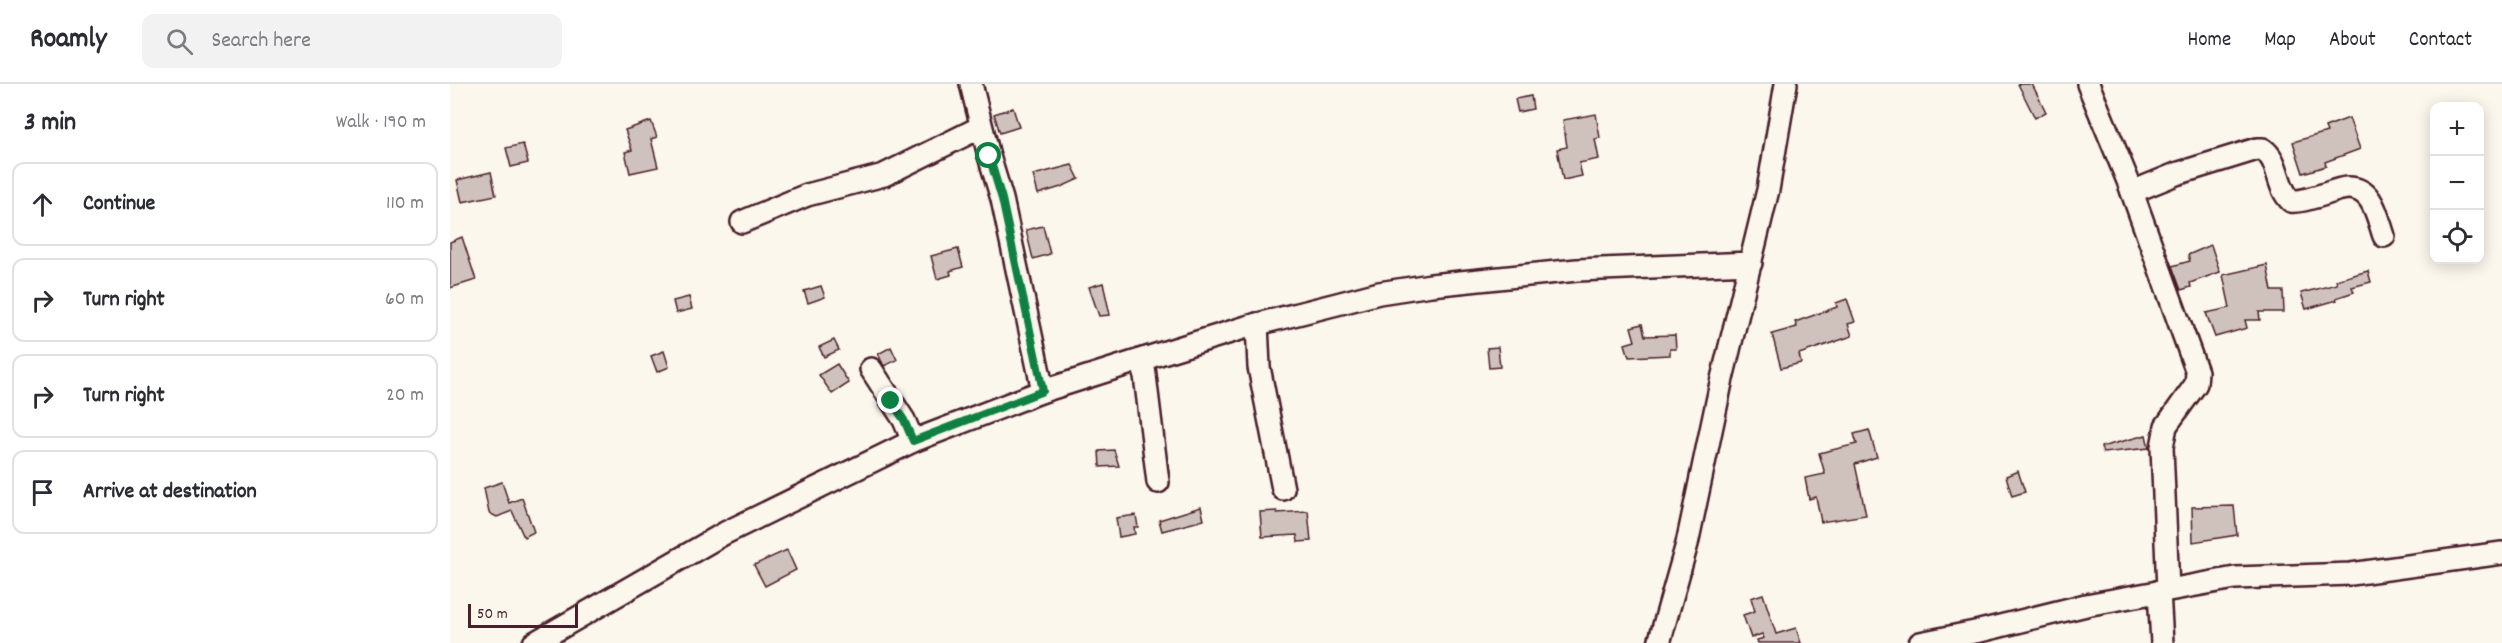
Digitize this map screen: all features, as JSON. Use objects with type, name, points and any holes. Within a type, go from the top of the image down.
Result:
[{"type":"street","points":[[971,84],[1002,199],[1043,391]]},
{"type":"street","points":[[1659,643],[1687,544],[1721,383],[1768,190],[1786,84]]},
{"type":"street","points":[[2088,84],[2132,192],[2197,372],[2196,384],[2166,426],[2162,447],[2162,643]]},
{"type":"street","points":[[742,222],[807,195],[884,175],[981,127]]},
{"type":"street","points":[[2132,192],[2176,174],[2263,149],[2272,159],[2282,189],[2291,201],[2348,188],[2360,190],[2366,193],[2373,203],[2384,236]]},
{"type":"street","points":[[534,643],[725,533],[913,441],[1043,391],[1257,324],[1379,293],[1461,281],[1577,270],[1751,263]]},
{"type":"street","points":[[1257,324],[1259,367],[1283,489]]},
{"type":"street","points":[[1143,360],[1158,482]]},
{"type":"street","points":[[871,369],[904,420],[913,441]]},
{"type":"street","points":[[1920,643],[2086,605],[2235,578],[2351,574],[2502,553]]},
{"type":"building","points":[[2018,84],[2032,84],[2046,112],[2035,118]]},
{"type":"building","points":[[1531,96],[1533,109],[1518,112],[1515,99]]},
{"type":"building","points":[[1013,108],[1019,127],[1000,133],[994,114]]},
{"type":"building","points":[[1596,114],[1600,138],[1595,139],[1599,159],[1579,163],[1582,176],[1563,180],[1557,149],[1567,147],[1563,120]]},
{"type":"building","points":[[2349,118],[2360,149],[2325,162],[2326,166],[2303,173],[2293,142],[2327,132],[2325,127]]},
{"type":"building","points":[[651,121],[657,137],[651,139],[658,167],[630,173],[625,152],[632,150],[625,130]]},
{"type":"building","points":[[523,144],[528,163],[511,167],[506,148]]},
{"type":"building","points":[[1072,165],[1079,179],[1038,194],[1033,175]]},
{"type":"building","points":[[491,172],[496,195],[462,202],[457,180]]},
{"type":"building","points":[[1043,226],[1050,254],[1033,259],[1026,230]]},
{"type":"building","points":[[462,237],[476,280],[450,288],[450,242]]},
{"type":"building","points":[[2211,245],[2220,272],[2190,283],[2191,287],[2181,290],[2172,266],[2190,261],[2188,255]]},
{"type":"building","points":[[958,249],[963,267],[950,271],[951,275],[937,279],[931,256]]},
{"type":"building","points":[[2267,265],[2272,291],[2283,291],[2284,312],[2259,312],[2260,320],[2245,320],[2247,328],[2215,337],[2206,313],[2230,308],[2223,275]]},
{"type":"building","points":[[2368,271],[2371,282],[2352,287],[2354,292],[2336,298],[2337,300],[2306,309],[2301,293],[2337,284],[2336,280]]},
{"type":"building","points":[[1103,283],[1110,315],[1099,316],[1089,287]]},
{"type":"building","points":[[821,286],[825,297],[808,303],[804,291]]},
{"type":"building","points":[[689,297],[692,309],[676,313],[673,301]]},
{"type":"building","points":[[1847,299],[1855,322],[1848,324],[1852,336],[1799,354],[1801,363],[1781,368],[1772,334],[1797,327],[1795,322],[1837,307],[1836,303]]},
{"type":"building","points":[[1642,324],[1645,336],[1675,335],[1676,349],[1670,349],[1670,355],[1629,357],[1625,344],[1635,341],[1631,327]]},
{"type":"building","points":[[834,340],[839,350],[824,357],[819,347]]},
{"type":"building","points":[[891,347],[897,360],[884,366],[878,354]]},
{"type":"building","points":[[1498,347],[1500,367],[1489,368],[1487,348]]},
{"type":"building","points":[[664,351],[669,367],[657,372],[651,356]]},
{"type":"building","points":[[837,364],[849,383],[832,394],[819,375]]},
{"type":"building","points":[[1869,430],[1877,457],[1855,464],[1866,515],[1821,522],[1816,497],[1809,499],[1805,478],[1825,474],[1819,453],[1857,444],[1854,434]]},
{"type":"building","points":[[2146,435],[2149,448],[2103,453],[2101,447]]},
{"type":"building","points":[[1114,450],[1119,466],[1100,467],[1099,451]]},
{"type":"building","points":[[2018,471],[2025,492],[2012,496],[2006,476]]},
{"type":"building","points":[[502,482],[509,503],[522,498],[534,532],[524,537],[512,511],[497,517],[489,513],[484,488]]},
{"type":"building","points":[[2234,506],[2237,535],[2193,542],[2192,507]]},
{"type":"building","points":[[1201,507],[1204,520],[1162,531],[1159,520]]},
{"type":"building","points":[[1277,511],[1277,513],[1308,511],[1311,541],[1298,542],[1297,535],[1262,537],[1260,512]]},
{"type":"building","points":[[1136,515],[1138,527],[1134,527],[1135,534],[1119,537],[1116,518]]},
{"type":"building","points":[[787,550],[796,570],[765,586],[754,565]]},
{"type":"building","points":[[1763,594],[1776,634],[1796,628],[1801,643],[1758,643],[1757,640],[1764,638],[1762,634],[1751,638],[1743,615],[1755,611],[1751,598]]},
{"type":"route","points":[[891,401],[904,420],[907,432],[913,441],[1043,391],[1002,199],[989,156]]}]
